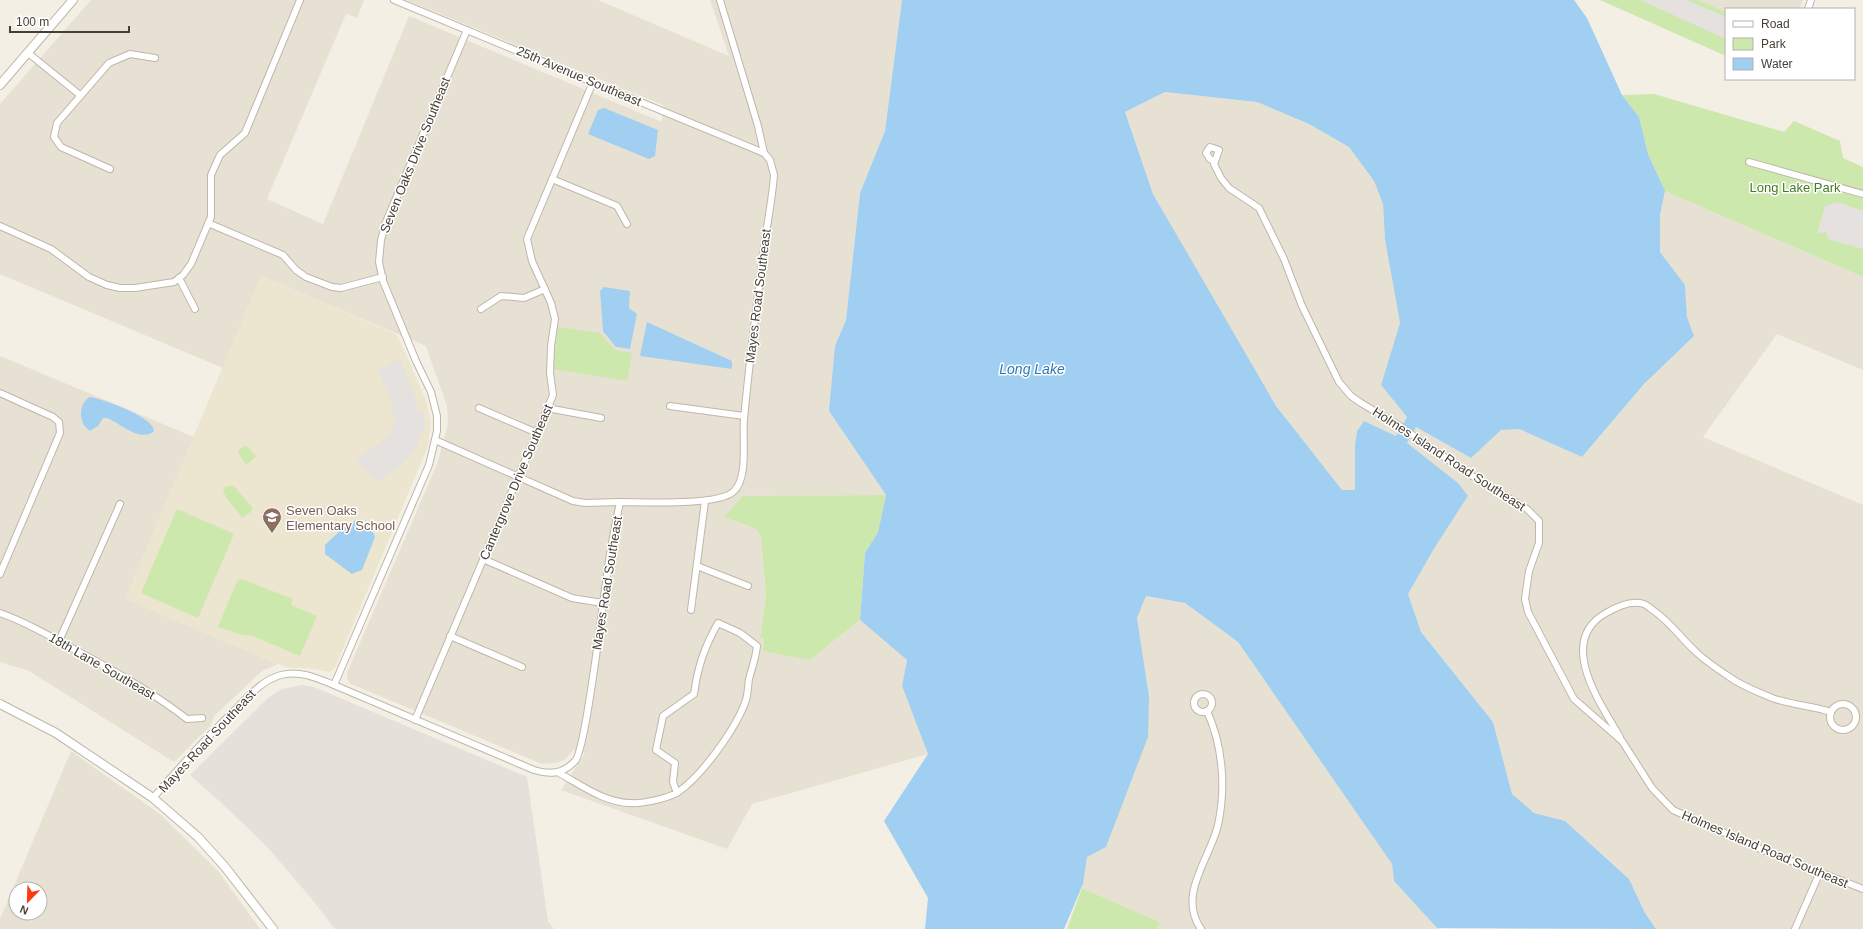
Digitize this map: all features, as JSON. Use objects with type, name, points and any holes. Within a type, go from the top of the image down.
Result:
[{"type":"street","points":[[0,85],[73,0]]},
{"type":"street","points":[[0,226],[51,249],[89,277],[107,285],[120,288],[135,288],[174,282],[191,264],[211,217],[211,174],[220,155],[245,134],[300,0]]},
{"type":"street","name":"25th Avenue Southeast","points":[[394,0],[764,153]]},
{"type":"street","name":"Mayes Road Southeast","points":[[153,798],[213,731],[258,688],[268,680],[281,675],[295,673],[311,675],[334,684],[534,770],[547,774],[559,773],[576,760],[579,753],[588,706],[602,603],[620,502],[705,501],[723,497],[733,492],[740,483],[743,464],[742,433],[774,175],[770,160],[764,153],[758,126],[720,0]]},
{"type":"street","name":"Seven Oaks Drive Southeast","points":[[334,684],[429,465],[435,440],[437,416],[431,392],[416,361],[383,277],[379,262],[381,240],[386,222],[466,30]]},
{"type":"street","points":[[28,53],[80,95]]},
{"type":"street","points":[[110,169],[61,147],[54,137],[57,123],[109,62],[130,54],[155,58]]},
{"type":"street","name":"Cantergrove Drive Southeast","points":[[415,720],[553,396],[550,373],[551,346],[555,320],[551,303],[532,261],[527,238],[593,82]]},
{"type":"street","name":"Holmes Island Road Southeast","points":[[1214,161],[1221,178],[1230,188],[1259,208],[1284,259],[1302,306],[1339,382],[1352,396],[1415,436],[1469,474],[1527,509],[1539,521],[1539,543],[1529,571],[1525,599],[1528,612],[1574,699],[1622,741],[1652,788],[1673,810],[1763,850],[1863,890]]},
{"type":"street","points":[[1749,162],[1863,194]]},
{"type":"street","points":[[552,180],[617,206],[627,224]]},
{"type":"street","points":[[208,223],[283,255],[296,270],[306,277],[332,287],[341,288],[383,277]]},
{"type":"street","points":[[179,278],[195,310]]},
{"type":"street","points":[[481,309],[501,296],[524,298],[545,289]]},
{"type":"street","points":[[0,393],[46,413],[59,422],[60,433],[0,574]]},
{"type":"street","points":[[670,406],[744,416]]},
{"type":"street","points":[[479,408],[537,433]]},
{"type":"street","points":[[547,408],[601,418]]},
{"type":"street","points":[[435,440],[573,500],[585,503],[620,502]]},
{"type":"street","points":[[691,610],[705,501]]},
{"type":"street","points":[[59,641],[120,504]]},
{"type":"street","points":[[483,559],[572,598],[602,603]]},
{"type":"street","points":[[697,566],[748,586]]},
{"type":"street","points":[[1622,741],[1602,708],[1589,678],[1582,657],[1582,645],[1587,630],[1597,618],[1616,607],[1630,604],[1644,604],[1667,620],[1695,651],[1738,682],[1776,699],[1831,712]]},
{"type":"street","name":"18th Lane Southeast","points":[[0,613],[13,617],[101,663],[188,719],[202,718]]},
{"type":"street","points":[[559,773],[608,799],[631,803],[651,801],[677,793],[694,780],[729,734],[746,700],[757,646],[740,633],[718,623],[705,646],[698,667],[694,694],[663,716],[656,750],[675,763],[673,782],[677,793]]},
{"type":"street","points":[[450,636],[522,667]]},
{"type":"street","points":[[0,704],[56,733],[153,798],[198,837],[225,867],[272,929]]},
{"type":"street","points":[[1844,704],[1848,705],[1854,710],[1856,721],[1851,728],[1839,729],[1833,724],[1831,712],[1836,706],[1844,704]]},
{"type":"street","points":[[1201,929],[1194,917],[1193,898],[1198,876],[1218,827],[1221,809],[1222,784],[1218,745],[1206,711]]},
{"type":"street","points":[[1795,929],[1820,872]]},
{"type":"shaded area","points":[[91,0],[364,0],[357,18],[346,14],[267,199],[323,224],[409,16],[662,122],[663,105],[406,0],[598,0],[729,56],[710,0],[902,0],[885,131],[860,193],[846,320],[835,346],[843,432],[886,495],[743,496],[755,528],[761,537],[766,595],[760,637],[810,660],[860,620],[907,660],[902,686],[928,754],[752,804],[727,849],[561,790],[585,753],[573,750],[566,759],[556,763],[542,764],[351,684],[347,679],[347,673],[437,464],[448,424],[447,406],[426,346],[261,276],[223,368],[0,274],[0,104]]},
{"type":"shaded area","points":[[1640,0],[1687,0],[1725,17],[1725,39]]},
{"type":"shaded area","points":[[1698,0],[1803,0],[1799,8],[1725,8],[1725,12]]},
{"type":"shaded area","points":[[1165,92],[1257,102],[1309,124],[1349,147],[1374,181],[1383,204],[1385,240],[1400,323],[1381,385],[1407,417],[1396,436],[1364,421],[1357,431],[1355,445],[1355,490],[1342,490],[1275,406],[1153,194],[1125,112]]},
{"type":"shaded area","points":[[1665,191],[1863,277],[1863,370],[1777,334],[1703,437],[1863,505],[1863,929],[1656,929],[1645,913],[1629,879],[1565,821],[1534,813],[1512,794],[1493,722],[1421,632],[1408,594],[1435,547],[1468,496],[1407,443],[1416,427],[1471,458],[1501,430],[1519,429],[1582,457],[1644,384],[1694,336],[1687,317],[1685,285],[1660,252],[1660,215]]},
{"type":"shaded area","points":[[1837,202],[1863,211],[1863,249],[1828,239],[1826,232],[1817,234],[1825,206]]},
{"type":"shaded area","name":"Seven Oaks Elementary School","points":[[261,276],[396,334],[426,401],[431,421],[428,446],[335,668],[329,672],[307,668],[288,668],[125,599]]},
{"type":"shaded area","points":[[0,356],[194,437],[126,599],[278,664],[262,671],[214,716],[211,725],[174,762],[29,671],[0,662]]},
{"type":"shaded area","points":[[400,359],[416,399],[417,412],[423,412],[425,423],[417,446],[408,459],[378,482],[355,460],[385,439],[397,421],[393,415],[391,401],[378,370]]},
{"type":"shaded area","points":[[1146,596],[1185,603],[1238,642],[1392,864],[1394,881],[1437,928],[1442,929],[1157,929],[1160,922],[1082,888],[1087,857],[1149,696],[1137,618]]},
{"type":"shaded area","points":[[302,685],[314,687],[527,777],[548,921],[554,929],[335,929],[311,898],[268,848],[190,775],[269,697],[282,689]]},
{"type":"shaded area","points":[[71,751],[160,814],[218,871],[260,929],[0,929],[0,919],[8,900],[8,921],[48,921],[48,881],[16,881]]},
{"type":"green space","points":[[1600,0],[1698,0],[1725,12],[1725,56]]},
{"type":"green space","name":"Long Lake Park","points":[[1654,94],[1784,132],[1794,121],[1840,141],[1843,158],[1863,167],[1863,277],[1665,191],[1648,154],[1639,117],[1622,95]]},
{"type":"green space","points":[[558,327],[600,333],[615,350],[632,353],[627,381],[553,369]]},
{"type":"green space","points":[[246,445],[256,456],[246,465],[238,453],[239,450]]},
{"type":"green space","points":[[234,486],[252,507],[252,511],[242,518],[223,491],[225,487]]},
{"type":"green space","points":[[886,495],[878,532],[865,553],[860,620],[810,660],[763,651],[764,638],[760,638],[766,595],[761,537],[755,528],[724,517],[743,496]]},
{"type":"green space","points":[[177,509],[234,534],[198,618],[141,593]]},
{"type":"green space","points":[[241,579],[293,599],[291,605],[317,616],[300,656],[252,636],[243,635],[218,627],[237,581]]},
{"type":"green space","points":[[1082,888],[1160,922],[1157,929],[1067,929]]},
{"type":"water","name":"Long Lake","points":[[902,0],[1574,0],[1587,18],[1622,95],[1639,117],[1648,154],[1665,191],[1660,215],[1660,252],[1685,285],[1687,317],[1694,336],[1644,384],[1582,457],[1519,429],[1501,430],[1471,458],[1416,427],[1407,443],[1458,483],[1468,496],[1435,547],[1408,594],[1421,632],[1493,722],[1512,794],[1534,813],[1565,821],[1629,879],[1645,913],[1656,929],[1437,928],[1394,881],[1392,864],[1238,642],[1185,603],[1146,596],[1137,618],[1149,696],[1148,737],[1106,847],[1087,857],[1083,884],[1064,929],[925,929],[928,898],[884,821],[928,754],[902,686],[907,660],[860,620],[865,553],[878,532],[886,495],[829,411],[835,346],[846,320],[860,193],[885,131]],"holes":[[[1165,92],[1257,102],[1309,124],[1349,147],[1374,181],[1383,204],[1385,240],[1400,323],[1381,385],[1407,417],[1396,436],[1364,421],[1357,431],[1355,445],[1355,490],[1342,490],[1276,406],[1153,194],[1125,112]]]},
{"type":"water","points":[[604,108],[658,130],[655,156],[649,159],[588,134],[598,110]]},
{"type":"water","points":[[604,287],[630,291],[629,308],[637,314],[630,349],[616,347],[603,331],[600,291]]},
{"type":"water","points":[[647,322],[732,361],[732,369],[640,356]]},
{"type":"water","points":[[90,397],[116,405],[137,415],[146,420],[152,426],[154,431],[143,435],[130,431],[112,420],[103,418],[98,426],[90,431],[83,424],[81,414],[83,404]]},
{"type":"water","points":[[359,519],[370,525],[375,537],[362,570],[352,574],[325,554],[325,545],[344,527]]},
{"type":"place","name":"Seven Oaks Elementary School","points":[[272,534]]}]
